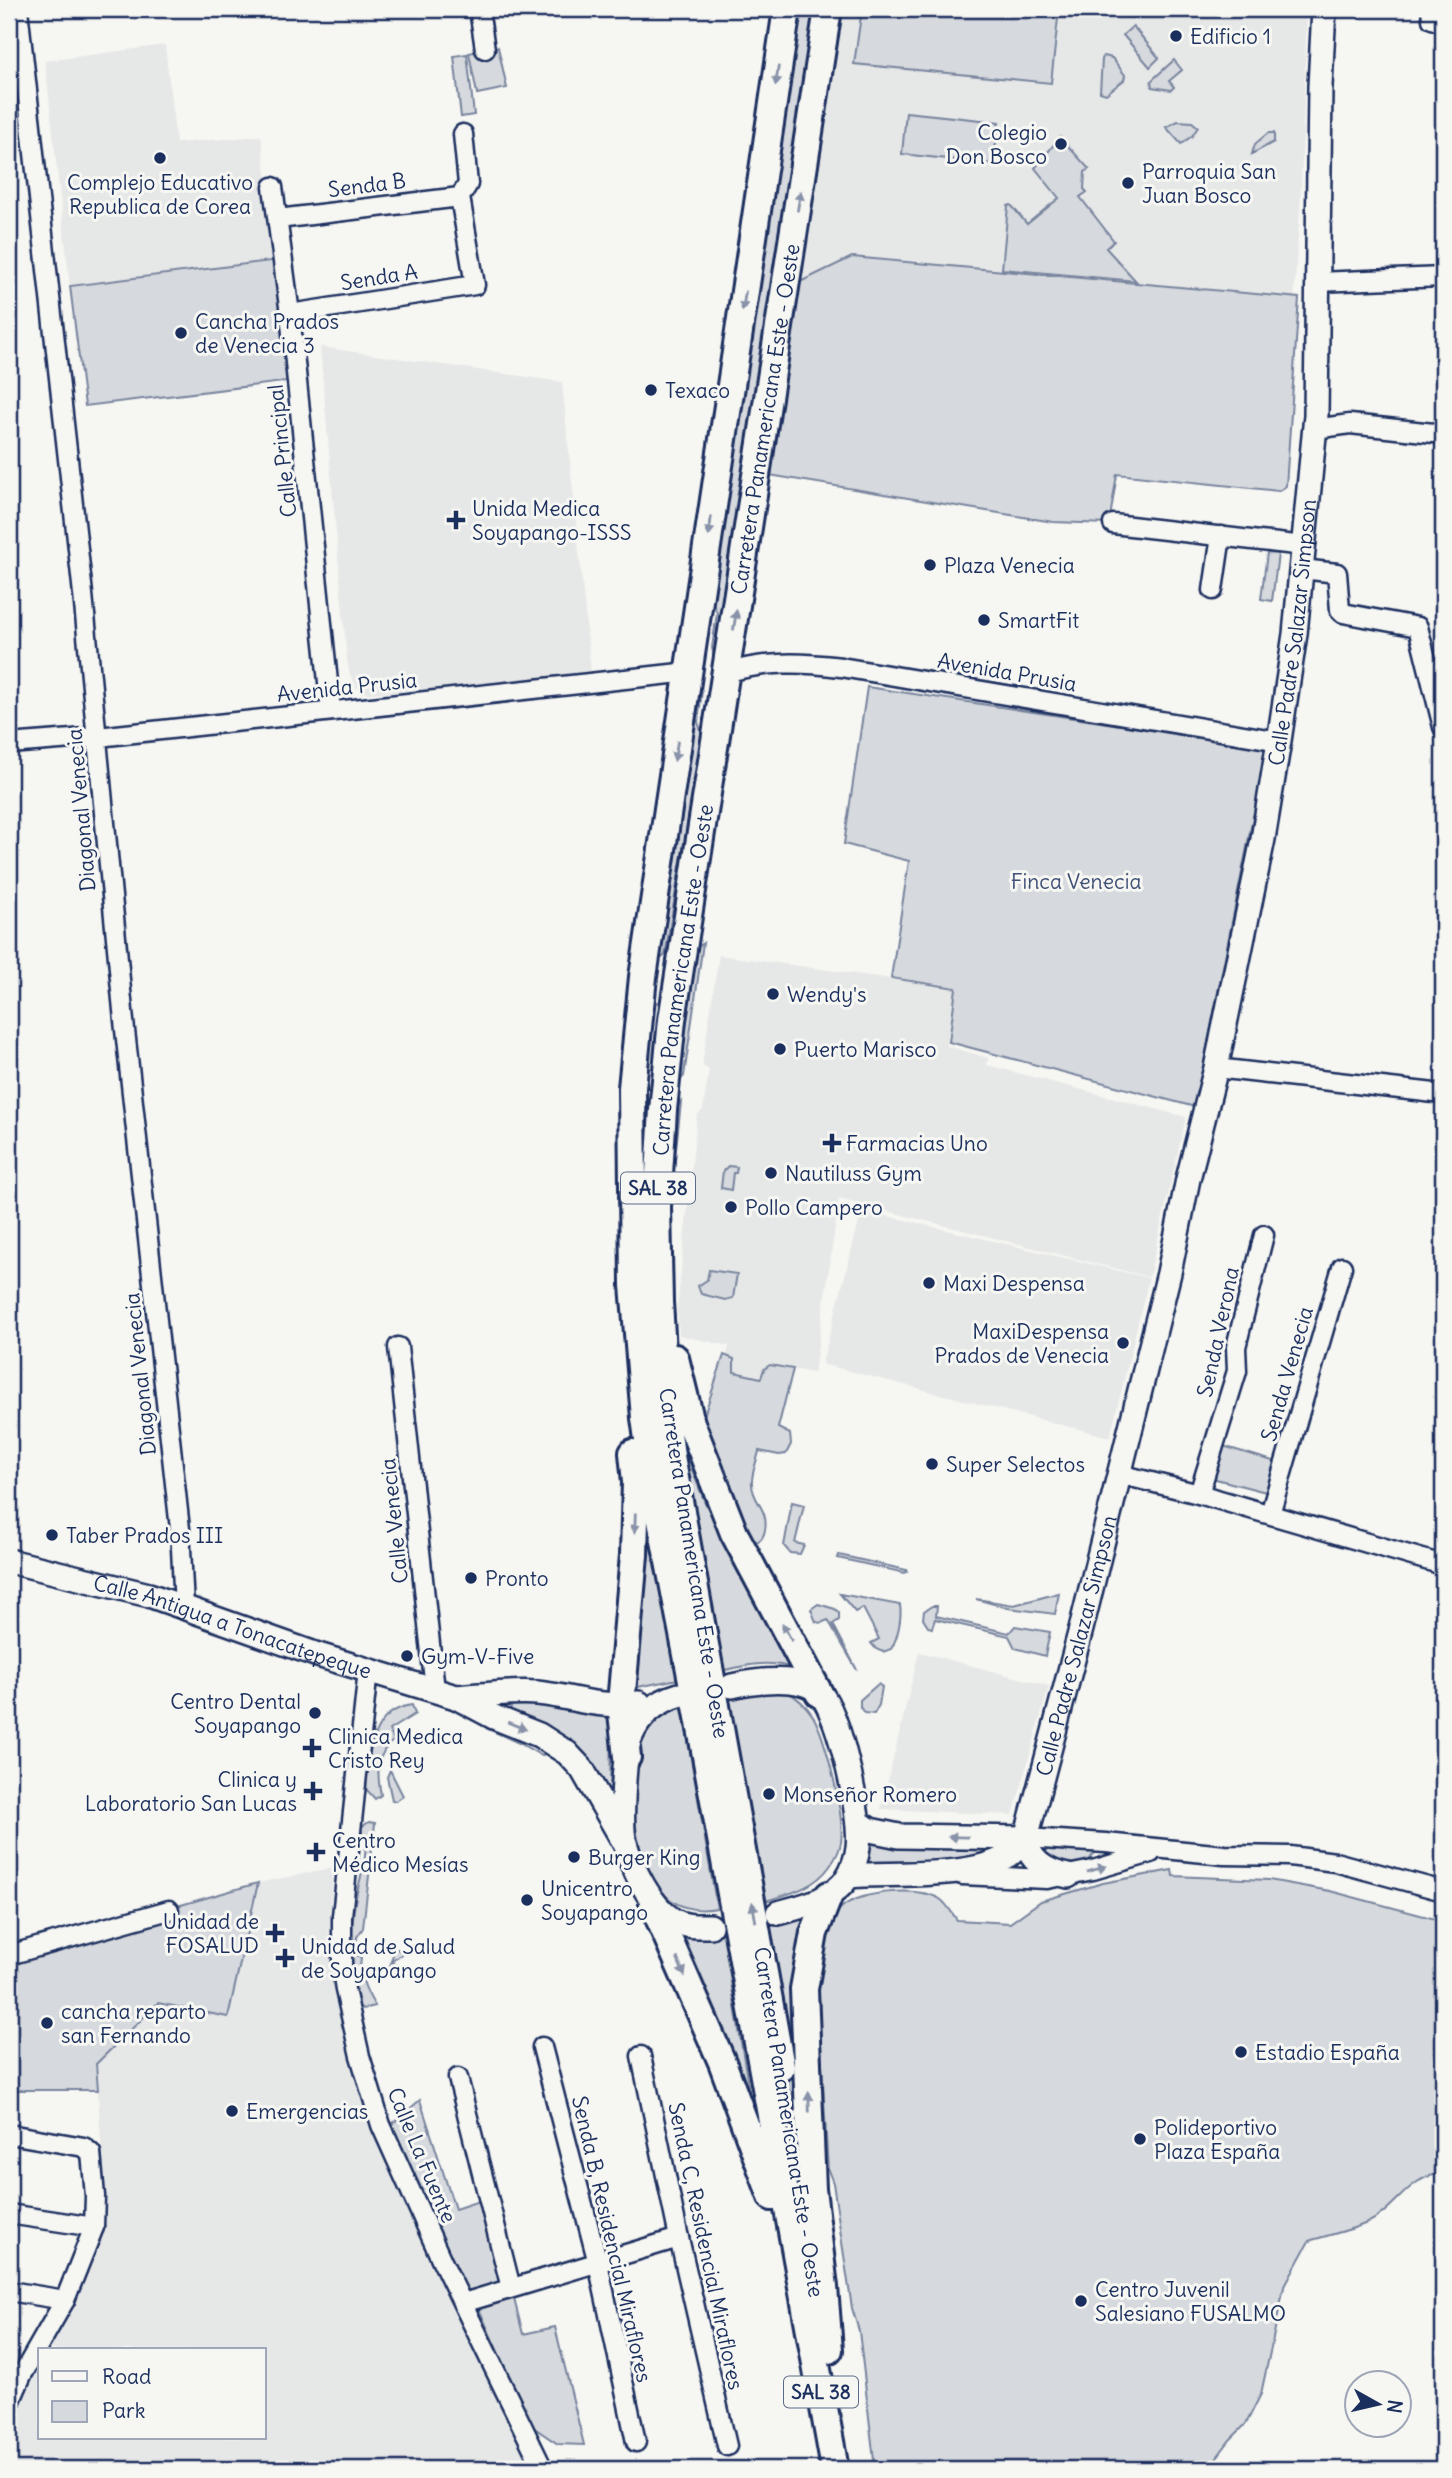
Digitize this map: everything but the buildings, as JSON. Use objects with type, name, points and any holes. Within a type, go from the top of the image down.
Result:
[{"type":"highway","name":"Carretera Panamericana Este - Oeste","points":[[787,9],[660,856],[643,977],[632,1088],[634,1298],[645,1418],[655,1489],[807,2314]]},
{"type":"highway","name":"Carretera Panamericana Este - Oeste","points":[[828,9],[672,1020],[658,1173],[657,1239],[662,1370],[671,1456],[769,1998],[830,2365]]},
{"type":"highway","points":[[698,603],[709,605],[712,610],[708,653],[716,667],[726,673]]},
{"type":"highway","points":[[689,672],[703,670],[708,673],[715,690],[700,809],[704,817]]},
{"type":"highway","points":[[626,1757],[621,1705],[634,1555],[636,1482],[628,1403],[621,1261],[623,1139],[632,1088]]},
{"type":"highway","points":[[657,1239],[674,1354],[699,1447],[734,1532],[819,1693]]},
{"type":"highway","points":[[830,1895],[814,1933],[804,1989],[812,2189],[830,2365]]},
{"type":"highway","points":[[653,1904],[722,2062],[761,2164],[807,2314]]},
{"type":"highway","name":"SAL 38","points":[[807,2314],[835,2469]]},
{"type":"highway","name":"SAL 38","points":[[830,2365],[846,2469]]},
{"type":"main road","name":"Calle Padre Salazar Simpson","points":[[1026,1838],[1142,1384],[1216,1068],[1263,839],[1279,741],[1302,569],[1314,429],[1324,9]]},
{"type":"main road","name":"Calle Padre Salazar Simpson","points":[[1121,1464],[1117,1429],[1147,1298],[1174,1245]]},
{"type":"main road","points":[[1142,1384],[1140,1358],[1152,1309],[1152,1303],[1147,1298]]},
{"type":"main road","name":"Calle Antigua a Tonacatepeque","points":[[9,1561],[149,1595],[368,1670],[445,1693],[539,1735],[567,1753],[582,1769],[624,1842],[653,1904]]},
{"type":"main road","points":[[732,1686],[770,1679],[803,1685],[819,1693],[839,1734],[858,1822],[857,1856],[848,1876],[830,1895],[778,1913]]},
{"type":"main road","name":"Calle Antigua a Tonacatepeque","points":[[445,1693],[539,1693],[592,1704],[621,1705],[673,1697],[652,1709],[637,1726],[628,1743],[626,1757]]},
{"type":"main road","points":[[624,1842],[626,1757]]},
{"type":"main road","points":[[858,1822],[870,1830],[899,1836],[1026,1838]]},
{"type":"main road","points":[[848,1876],[932,1873],[974,1868],[1013,1854],[1026,1838]]},
{"type":"main road","points":[[1026,1838],[1031,1856],[1046,1870],[1068,1876]]},
{"type":"main road","points":[[653,1904],[673,1920],[685,1925],[710,1926]]},
{"type":"street","name":"Diagonal Venecia","points":[[18,9],[98,737],[124,1021],[180,1528],[184,1608]]},
{"type":"street","points":[[479,9],[485,49]]},
{"type":"street","points":[[1431,9],[1432,19],[1443,23]]},
{"type":"street","points":[[460,197],[468,184],[463,134]]},
{"type":"street","name":"Calle Principal","points":[[273,187],[290,314],[331,711]]},
{"type":"street","name":"Senda B","points":[[278,219],[460,197]]},
{"type":"street","name":"Senda A","points":[[290,314],[475,285],[460,197]]},
{"type":"street","points":[[1317,282],[1443,277]]},
{"type":"street","points":[[1314,429],[1350,424],[1443,435]]},
{"type":"street","points":[[1113,524],[1304,546]]},
{"type":"street","points":[[1213,590],[1221,536]]},
{"type":"street","points":[[1302,569],[1339,575],[1340,610],[1343,613],[1418,627],[1443,727]]},
{"type":"street","name":"Avenida Prusia","points":[[726,673],[752,665],[774,663],[841,667],[1279,741]]},
{"type":"street","name":"Avenida Prusia","points":[[9,744],[98,737],[689,672]]},
{"type":"street","points":[[1216,1068],[1443,1094]]},
{"type":"street","name":"Senda Verona","points":[[1202,1486],[1237,1371],[1236,1347],[1264,1235]]},
{"type":"street","name":"Senda Venecia","points":[[1270,1514],[1342,1266]]},
{"type":"street","name":"Calle Venecia","points":[[398,1347],[445,1693]]},
{"type":"street","points":[[1121,1464],[1202,1486],[1270,1514],[1443,1565]]},
{"type":"street","name":"Calle La Fuente","points":[[368,1670],[342,1916],[344,1982],[360,2056],[381,2125],[543,2469]]},
{"type":"street","points":[[1026,1838],[1224,1855],[1290,1856],[1335,1862],[1443,1891]]},
{"type":"street","points":[[932,1873],[1037,1879],[1068,1876],[1164,1849]]},
{"type":"street","points":[[9,1955],[169,1910]]},
{"type":"street","name":"Senda B, Residencial Miraflores","points":[[542,2047],[598,2263],[636,2442]]},
{"type":"street","name":"Senda C, Residencial Miraflores","points":[[641,2056],[727,2446]]},
{"type":"street","points":[[458,2078],[511,2288]]},
{"type":"street","points":[[9,2134],[84,2147],[91,2153],[95,2196],[94,2227],[65,2300],[15,2374],[9,2405]]},
{"type":"street","points":[[9,2214],[94,2227]]},
{"type":"street","points":[[463,2303],[679,2238]]},
{"type":"street","points":[[9,2291],[65,2300]]},
{"type":"shaded area","name":"Colegio Don Bosco","points":[[839,9],[1307,9],[1301,191],[1294,298],[852,257],[798,283]]},
{"type":"shaded area","name":"Complejo Educativo Republica de Corea","points":[[165,45],[176,143],[261,136],[278,260],[70,286],[45,61]]},
{"type":"shaded area","name":"Unida Medica Soyapango-ISSS","points":[[320,347],[562,382],[591,673],[397,692],[364,693],[356,687],[347,659]]},
{"type":"shaded area","points":[[719,955],[956,988],[947,1046],[988,1058],[987,1065],[1186,1117],[1149,1277],[839,1199],[814,1373],[770,1365],[761,1378],[734,1372],[735,1363],[727,1356],[729,1346],[679,1335],[677,1311],[697,1115],[703,1110],[709,1070],[703,1066],[703,1059]]},
{"type":"shaded area","points":[[862,1210],[1149,1278],[1110,1437],[822,1364]]},
{"type":"shaded area","points":[[919,1652],[1049,1686],[1013,1815],[881,1809]]},
{"type":"shaded area","points":[[333,1868],[329,1940],[331,1977],[347,2040],[352,2042],[538,2469],[9,2469],[9,2440],[25,2383],[38,2363],[38,2440],[266,2440],[266,2348],[48,2348],[73,2309],[106,2220],[96,2064],[158,2003],[228,2017],[258,1883]]},
{"type":"green space","points":[[799,9],[819,9],[715,660],[712,648],[717,613],[710,595]]},
{"type":"green space","points":[[862,9],[1059,9],[1051,83],[854,64]]},
{"type":"green space","points":[[1133,26],[1159,58],[1150,67],[1123,35]]},
{"type":"green space","points":[[498,47],[507,88],[477,94],[469,53]]},
{"type":"green space","points":[[467,54],[474,115],[461,117],[454,56]]},
{"type":"green space","points":[[1104,56],[1112,58],[1125,75],[1124,80],[1106,94],[1100,92]]},
{"type":"green space","points":[[1174,60],[1182,70],[1169,81],[1174,87],[1171,90],[1152,87],[1151,81]]},
{"type":"green space","points":[[906,112],[999,122],[993,164],[902,154]]},
{"type":"green space","points":[[1178,121],[1192,122],[1198,127],[1192,136],[1181,144],[1166,127]]},
{"type":"green space","points":[[1268,133],[1274,133],[1274,142],[1252,154],[1255,144]]},
{"type":"green space","points":[[1060,137],[1089,169],[1085,172],[1084,189],[1087,192],[1080,197],[1114,241],[1106,248],[1136,281],[1002,269],[1008,206],[1011,205],[1027,224],[1059,198],[1035,168]]},
{"type":"green space","points":[[852,257],[1299,298],[1286,486],[1279,491],[1117,474],[1109,524],[1053,522],[769,475],[798,283]]},
{"type":"green space","name":"Cancha Prados de Venecia 3","points":[[278,260],[292,381],[85,406],[70,286]]},
{"type":"green space","points":[[1267,553],[1278,554],[1272,601],[1261,599]]},
{"type":"green space","name":"Finca Venecia","points":[[867,687],[1267,747],[1195,1107],[949,1042],[956,988],[891,978],[909,861],[844,844]]},
{"type":"green space","points":[[697,688],[702,691],[698,722],[701,742],[665,955],[662,958],[660,952]]},
{"type":"green space","points":[[703,943],[684,1076],[676,1085],[693,951]]},
{"type":"green space","points":[[681,1102],[667,1233],[676,1109]]},
{"type":"green space","points":[[728,1166],[737,1167],[736,1173],[733,1173],[731,1190],[721,1188],[723,1171]]},
{"type":"green space","points":[[709,1270],[737,1274],[733,1298],[725,1300],[701,1294],[698,1286],[707,1280]]},
{"type":"green space","points":[[724,1355],[734,1359],[734,1372],[761,1378],[764,1369],[770,1365],[793,1369],[778,1428],[790,1434],[791,1444],[786,1454],[759,1451],[753,1472],[753,1490],[766,1523],[762,1538],[753,1543],[750,1543],[699,1431]]},
{"type":"green space","points":[[672,1420],[706,1505],[792,1668],[766,1664],[721,1671]]},
{"type":"green space","points":[[1223,1446],[1276,1462],[1266,1492],[1212,1478]]},
{"type":"green space","points":[[641,1453],[678,1679],[628,1689]]},
{"type":"green space","points":[[792,1502],[804,1505],[795,1543],[804,1545],[800,1554],[790,1553],[784,1546]]},
{"type":"green space","points":[[839,1555],[907,1571],[905,1573],[838,1558]]},
{"type":"green space","points":[[1059,1593],[1055,1614],[1008,1608],[976,1599],[1014,1605]]},
{"type":"green space","points":[[840,1594],[900,1605],[899,1627],[891,1649],[883,1652],[876,1649],[871,1643],[879,1639],[863,1608],[855,1612]]},
{"type":"green space","points":[[818,1604],[835,1609],[839,1613],[839,1620],[833,1624],[857,1670],[828,1620],[816,1622],[811,1609]]},
{"type":"green space","points":[[937,1606],[936,1616],[1009,1633],[1015,1626],[1050,1632],[1045,1656],[1015,1648],[1009,1636],[935,1619],[932,1628],[928,1627],[923,1619],[924,1611]]},
{"type":"green space","points":[[878,1684],[882,1687],[879,1705],[874,1714],[864,1713],[860,1700]]},
{"type":"green space","points":[[786,1691],[807,1708],[818,1727],[829,1759],[837,1797],[841,1842],[834,1861],[817,1880],[801,1889],[765,1901],[726,1693]]},
{"type":"green space","points":[[520,1699],[611,1717],[610,1804],[509,1711],[514,1701]]},
{"type":"green space","points":[[681,1701],[717,1908],[693,1909],[673,1901],[658,1888],[647,1869],[636,1824],[636,1746],[651,1724]]},
{"type":"green space","points":[[412,1705],[415,1714],[389,1730],[394,1740],[380,1758],[378,1772],[381,1795],[375,1799],[366,1789],[374,1736],[388,1716],[398,1709]]},
{"type":"green space","points":[[486,1728],[547,1751],[542,1756]]},
{"type":"green space","points":[[390,1770],[403,1796],[396,1801],[392,1800],[387,1777]]},
{"type":"green space","points":[[369,1822],[375,1823],[363,1928],[357,1937],[356,1954],[361,1958],[362,1977],[375,2006],[363,2009],[359,2007],[356,1994],[352,1938],[356,1897],[365,1857],[361,1827]]},
{"type":"green space","points":[[862,1837],[997,1848],[978,1859],[859,1866]]},
{"type":"green space","points":[[1034,1849],[1096,1851],[1086,1864],[1061,1869]]},
{"type":"green space","name":"Polideportivo Plaza España","points":[[1172,1870],[1173,1876],[1269,1880],[1330,1891],[1443,1921],[1443,2174],[1421,2180],[1367,2223],[1309,2241],[1284,2287],[1261,2394],[1246,2424],[1208,2469],[875,2469],[859,2331],[852,2308],[833,2183],[828,2170],[818,1994],[824,1948],[831,1925],[842,1907],[862,1897],[890,1892],[931,1895],[940,1899],[957,1920],[1010,1923],[1041,1901],[1103,1883]]},
{"type":"green space","points":[[258,1883],[228,2017],[158,2003],[96,2064],[98,2090],[9,2090],[9,1954]]},
{"type":"green space","points":[[814,1910],[801,2158],[762,1926]]},
{"type":"green space","points":[[674,1930],[705,1937],[723,1933],[757,2139]]},
{"type":"green space","points":[[398,1949],[403,1954],[392,1961],[400,1974],[391,1978],[388,1973],[394,1951]]},
{"type":"green space","points":[[420,2100],[455,2209],[488,2198],[509,2283],[472,2294],[461,2281],[392,2124]]},
{"type":"green space","points":[[512,2291],[523,2334],[555,2327],[584,2445],[558,2444],[530,2425],[476,2302]]},
{"type":"place","name":"Edificio 1","points":[[1176,36]]},
{"type":"place","name":"Colegio Don Bosco","points":[[1061,144]]},
{"type":"place","name":"Complejo Educativo Republica de Corea","points":[[160,158]]},
{"type":"place","name":"Parroquia San Juan Bosco","points":[[1128,183]]},
{"type":"place","name":"Cancha Prados de Venecia 3","points":[[181,333]]},
{"type":"place","name":"Texaco","points":[[651,390]]},
{"type":"place","name":"Unida Medica Soyapango-ISSS","points":[[456,520]]},
{"type":"place","name":"Plaza Venecia","points":[[930,565]]},
{"type":"place","name":"SmartFit","points":[[984,620]]},
{"type":"place","name":"Wendy's","points":[[773,994]]},
{"type":"place","name":"Puerto Marisco","points":[[780,1049]]},
{"type":"place","name":"Farmacias Uno","points":[[832,1143]]},
{"type":"place","name":"Nautiluss Gym","points":[[771,1173]]},
{"type":"place","name":"Pollo Campero","points":[[731,1207]]},
{"type":"place","name":"Maxi Despensa","points":[[929,1283]]},
{"type":"place","name":"MaxiDespensa Prados de Venecia","points":[[1123,1343]]},
{"type":"place","name":"Super Selectos","points":[[932,1464]]},
{"type":"place","name":"Taber Prados III","points":[[52,1535]]},
{"type":"place","name":"Pronto","points":[[471,1578]]},
{"type":"place","name":"Gym-V-Five","points":[[407,1656]]},
{"type":"place","name":"Centro Dental Soyapango","points":[[315,1713]]},
{"type":"place","name":"Clinica Medica Cristo Rey","points":[[312,1748]]},
{"type":"place","name":"Clinica y Laboratorio San Lucas","points":[[313,1791]]},
{"type":"place","name":"Monseñor Romero","points":[[769,1794]]},
{"type":"place","name":"Centro Médico Mesías","points":[[316,1852]]},
{"type":"place","name":"Burger King","points":[[574,1857]]},
{"type":"place","name":"Unicentro Soyapango","points":[[527,1900]]},
{"type":"place","name":"Unidad de FOSALUD","points":[[275,1933]]},
{"type":"place","name":"Unidad de Salud de Soyapango","points":[[285,1958]]},
{"type":"place","name":"cancha reparto san Fernando","points":[[47,2023]]},
{"type":"place","name":"Estadio España","points":[[1241,2052]]},
{"type":"place","name":"Emergencias","points":[[232,2111]]},
{"type":"place","name":"Polideportivo Plaza España","points":[[1140,2139]]},
{"type":"place","name":"Centro Juvenil Salesiano FUSALMO","points":[[1081,2301]]}]
